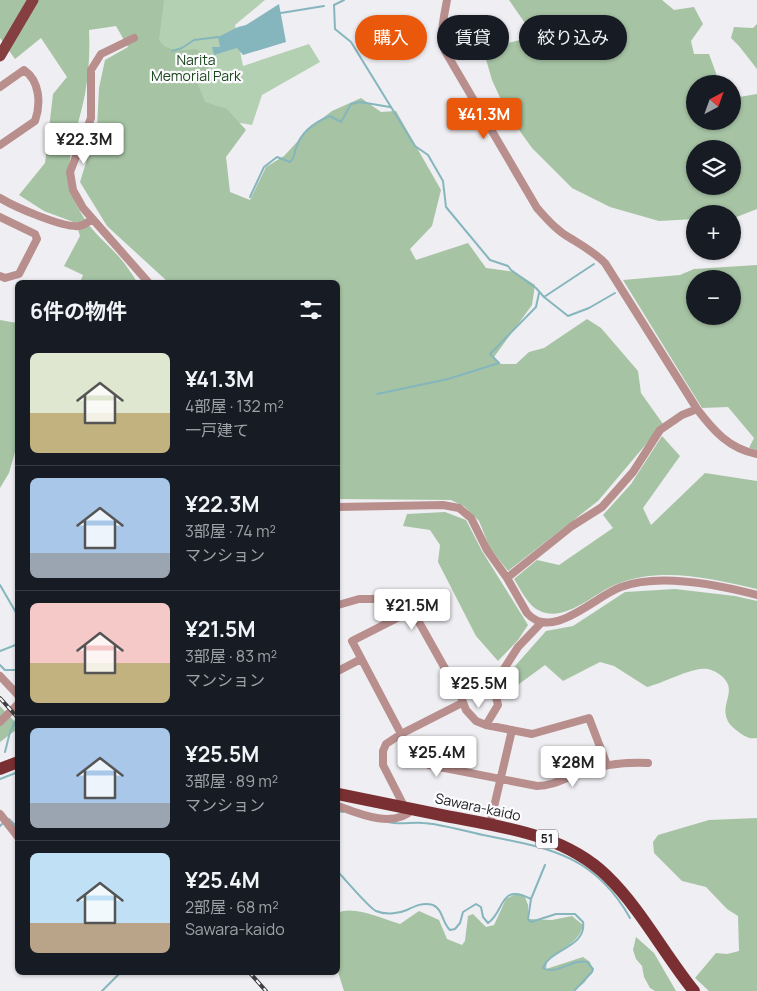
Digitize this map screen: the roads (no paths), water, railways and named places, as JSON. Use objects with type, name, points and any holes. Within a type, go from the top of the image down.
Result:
[{"type":"highway","points":[[0,769],[15,763]]},
{"type":"highway","name":"Sawara-kaido","points":[[340,794],[490,824],[554,842],[594,865],[626,897],[694,991]]},
{"type":"main road","points":[[0,56],[33,0]]},
{"type":"street","points":[[447,0],[442,33],[442,43],[445,51],[537,208],[549,222],[568,238],[586,246],[605,264],[696,409],[711,429],[723,439],[757,454]]},
{"type":"street","points":[[134,38],[101,54],[91,70],[91,118],[70,172],[73,190],[77,199],[146,280]]},
{"type":"street","points":[[0,87],[24,70],[38,87],[39,92],[35,121],[0,145]]},
{"type":"street","points":[[0,198],[27,212],[77,226],[86,224],[92,218]]},
{"type":"street","points":[[0,217],[35,234],[37,239],[19,274],[5,278],[0,276]]},
{"type":"street","points":[[508,578],[572,526],[602,507],[633,472],[660,430],[682,415],[696,409]]},
{"type":"street","points":[[340,507],[442,505],[459,508],[471,518],[487,550],[508,578],[527,613],[531,618],[541,623],[559,621],[611,591],[634,583],[685,583],[717,586],[757,595]]},
{"type":"street","points":[[340,605],[358,599],[406,599],[470,716],[486,725],[532,734],[589,718],[606,766]]},
{"type":"street","points":[[413,610],[352,642],[412,754],[425,763],[502,780],[544,786],[581,772],[606,766],[625,762],[648,763]]},
{"type":"street","points":[[486,725],[498,705],[494,688],[495,683],[518,646],[541,623]]},
{"type":"street","points":[[340,669],[361,659]]},
{"type":"street","points":[[0,676],[15,692]]},
{"type":"street","points":[[340,807],[383,818],[404,817],[409,808],[393,787],[383,765],[382,758],[386,744],[401,734],[462,703]]},
{"type":"street","points":[[0,722],[15,707]]},
{"type":"street","points":[[490,824],[502,780],[512,730]]},
{"type":"street","points":[[0,814],[15,833]]},
{"type":"water","points":[[279,4],[286,42],[243,55],[237,48],[214,55],[212,47],[220,47],[218,37],[246,25]]},
{"type":"waterway","points":[[344,0],[334,5],[335,29],[351,42],[415,146],[428,155],[443,181],[446,207],[490,260],[508,266],[568,316],[589,308],[615,293]]},
{"type":"waterway","points":[[281,13],[324,6]]},
{"type":"waterway","points":[[172,51],[182,48],[194,40],[218,37]]},
{"type":"waterway","points":[[250,197],[264,167],[277,157],[290,162],[294,157],[301,137],[319,121],[330,116],[341,122],[351,104],[360,102],[390,107]]},
{"type":"waterway","points":[[544,297],[594,264]]},
{"type":"waterway","points":[[377,394],[448,379],[499,363],[490,354],[536,307],[539,293]]},
{"type":"waterway","points":[[0,585],[15,611]]},
{"type":"waterway","points":[[0,651],[15,645]]},
{"type":"waterway","points":[[0,665],[5,670],[15,670]]},
{"type":"waterway","points":[[5,752],[10,732],[15,722]]},
{"type":"waterway","points":[[0,779],[15,773]]},
{"type":"waterway","points":[[9,819],[15,825]]},
{"type":"waterway","points":[[388,822],[445,826],[528,844],[567,857],[585,867],[601,880],[616,897],[630,918]]},
{"type":"waterway","points":[[531,899],[545,865]]},
{"type":"waterway","points":[[340,874],[372,909],[383,913],[396,913],[419,905],[433,905],[439,910],[450,930],[455,929],[460,923],[463,912],[476,904],[481,907],[483,917],[488,923],[504,900],[513,894],[531,899],[528,919],[531,922],[556,914],[575,914],[583,922],[583,930],[579,937],[574,943],[553,956],[543,968],[553,970],[576,962],[587,962],[593,969],[592,972],[574,991]]},
{"type":"waterway","points":[[102,991],[118,975]]},
{"type":"railway","points":[[0,698],[15,715]]},
{"type":"railway","points":[[252,975],[266,991]]},
{"type":"park label","name":"Narita Memorial Park","points":[[196,68]]}]
